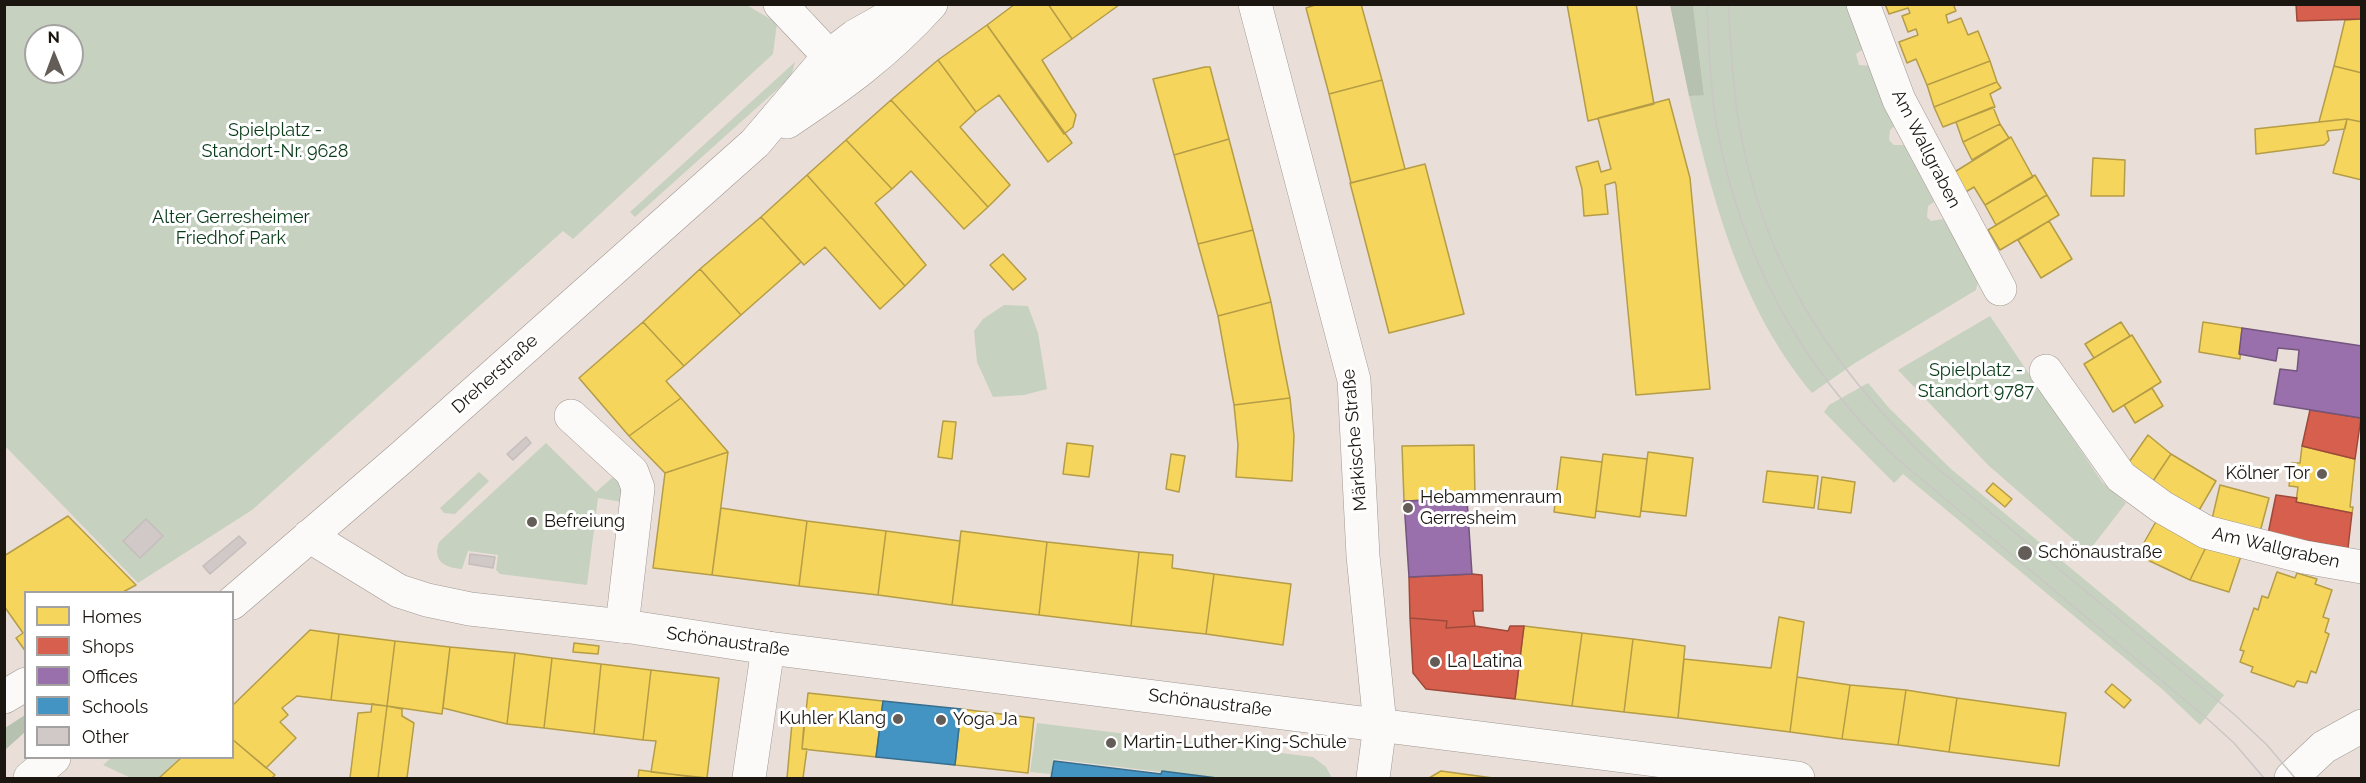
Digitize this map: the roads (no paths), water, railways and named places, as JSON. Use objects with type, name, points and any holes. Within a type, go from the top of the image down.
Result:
[{"type":"street","points":[[780,4],[829,56]]},
{"type":"street","name":"Dreherstraße","points":[[234,601],[402,457],[755,143],[829,56],[855,36],[912,4]]},
{"type":"street","name":"Dreherstraße","points":[[755,143],[852,79],[897,41],[931,4]]},
{"type":"street","name":"Märkische Straße","points":[[1254,4],[1354,380],[1363,556],[1380,725],[1373,778]]},
{"type":"street","name":"Am Wallgraben","points":[[1863,4],[1899,100],[2000,289]]},
{"type":"street","name":"Am Wallgraben","points":[[2046,370],[2121,477],[2162,507],[2206,532],[2304,557],[2361,567]]},
{"type":"street","points":[[572,416],[632,472],[638,488],[622,626]]},
{"type":"street","name":"Schönaustraße","points":[[309,536],[399,591],[427,600],[470,609],[622,626],[768,648],[1798,778]]},
{"type":"street","points":[[749,778],[768,648]]},
{"type":"street","points":[[4,697],[24,685]]},
{"type":"street","points":[[2291,778],[2324,747],[2361,726]]},
{"type":"street","points":[[30,778],[53,759]]},
{"type":"tram line","points":[[1707,4],[1711,82],[1717,128],[1742,221],[1779,306],[1830,385],[1860,421],[1894,456],[2211,722],[2234,743],[2264,778]]},
{"type":"tram line","points":[[1728,4],[1738,118],[1749,170],[1763,218],[1782,264],[1804,306],[1830,347],[1893,425],[1930,462],[2235,715],[2267,745],[2295,778]]},
{"type":"place","name":"Kölner Tor","points":[[2322,474]]},
{"type":"place","name":"Hebammenraum Gerresheim","points":[[1408,508]]},
{"type":"place","name":"Befreiung","points":[[532,522]]},
{"type":"place","name":"Schönaustraße","points":[[2025,553]]},
{"type":"place","name":"La Latina","points":[[1435,662]]},
{"type":"place","name":"Kuhler Klang","points":[[898,719]]},
{"type":"place","name":"Yoga Ja","points":[[941,720]]},
{"type":"place","name":"Martin-Luther-King-Schule","points":[[1111,743]]},
{"type":"park label","name":"Spielplatz - Standort-Nr. 9628","points":[[275,141]]},
{"type":"park label","name":"Alter Gerresheimer Friedhof Park","points":[[231,228]]},
{"type":"park label","name":"Spielplatz - Standort 9787","points":[[1976,382]]}]
